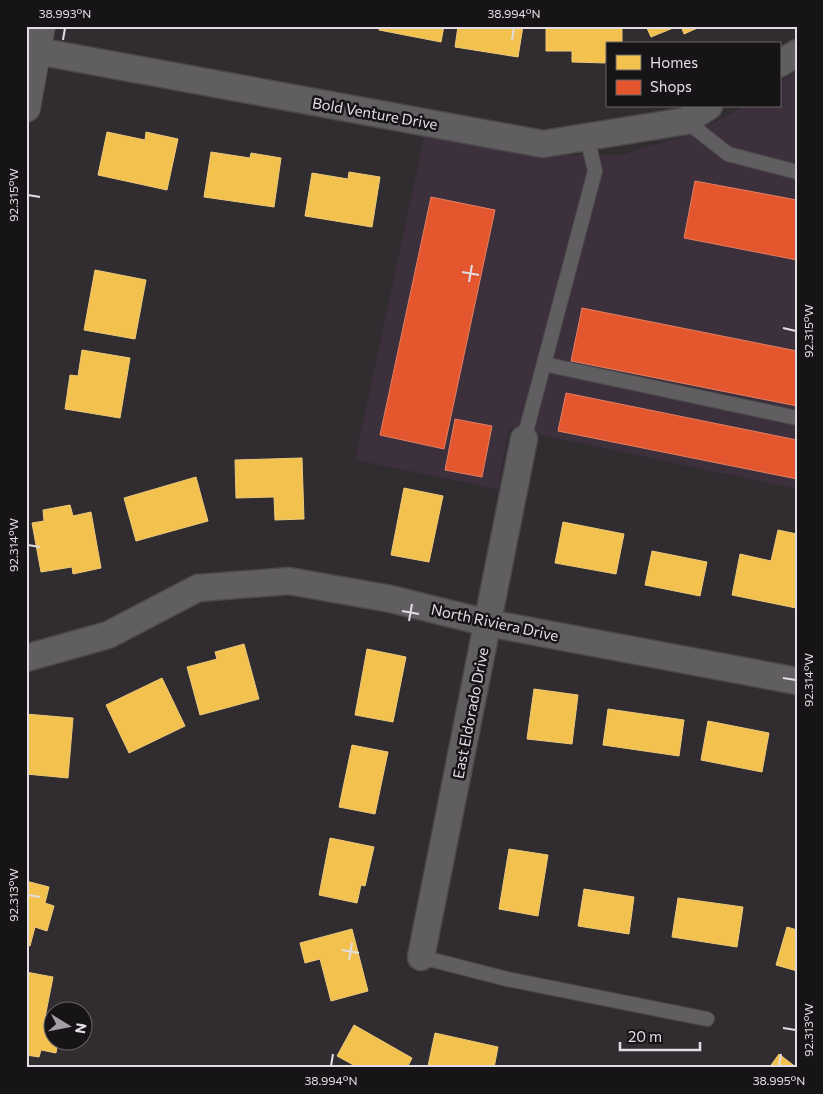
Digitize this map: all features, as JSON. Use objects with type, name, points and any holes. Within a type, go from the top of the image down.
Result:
[{"type":"street","points":[[26,108],[39,39]]},
{"type":"street","name":"Bold Venture Drive","points":[[39,39],[543,144],[686,120],[707,108]]},
{"type":"street","points":[[780,63],[797,53]]},
{"type":"street","name":"East Eldorado Drive","points":[[421,957],[524,439]]},
{"type":"street","name":"North Riviera Drive","points":[[26,658],[108,635],[198,588],[289,581],[391,599],[488,623],[796,676]]},
{"type":"lane","points":[[686,120],[728,154],[797,172]]},
{"type":"lane","points":[[524,439],[595,171],[587,137]]},
{"type":"lane","points":[[544,364],[797,418]]},
{"type":"lane","points":[[421,957],[507,979],[707,1019]]},
{"type":"shaded area","points":[[797,71],[797,489],[509,428],[498,489],[355,460],[425,133],[535,153],[621,155],[688,135],[740,108],[780,108],[780,81]]},
{"type":"building: Homes","points":[[380,26],[444,26],[441,42],[379,30]]},
{"type":"building: Homes","points":[[458,26],[523,26],[518,57],[455,47]]},
{"type":"building: Homes","points":[[546,26],[622,26],[622,42],[606,42],[605,63],[572,62],[572,51],[546,51]]},
{"type":"building: Homes","points":[[646,26],[678,26],[651,37]]},
{"type":"building: Homes","points":[[681,26],[702,26],[684,34]]},
{"type":"building: Homes","points":[[107,132],[145,140],[146,132],[178,139],[167,190],[98,175]]},
{"type":"building: Homes","points":[[211,152],[250,158],[251,153],[281,158],[274,207],[204,197]]},
{"type":"building: Homes","points":[[349,172],[380,177],[372,227],[305,216],[312,173],[348,179]]},
{"type":"building: Homes","points":[[95,270],[146,280],[135,339],[84,330]]},
{"type":"building: Homes","points":[[82,350],[130,358],[120,418],[65,409],[70,375],[78,376]]},
{"type":"building: Homes","points":[[302,458],[304,519],[275,520],[274,497],[236,498],[235,460]]},
{"type":"building: Homes","points":[[196,477],[208,521],[136,541],[124,498]]},
{"type":"building: Homes","points":[[404,488],[443,496],[429,562],[391,555]]},
{"type":"building: Homes","points":[[70,505],[73,516],[91,512],[101,568],[73,574],[72,567],[41,572],[32,523],[44,521],[43,510]]},
{"type":"building: Homes","points":[[563,522],[624,534],[616,574],[555,563]]},
{"type":"building: Homes","points":[[778,530],[797,534],[796,608],[732,595],[740,554],[771,561]]},
{"type":"building: Homes","points":[[652,551],[707,562],[700,596],[645,585]]},
{"type":"building: Homes","points":[[244,644],[259,699],[200,715],[187,667],[217,659],[215,652]]},
{"type":"building: Homes","points":[[367,649],[406,657],[393,722],[355,715]]},
{"type":"building: Homes","points":[[162,678],[185,726],[129,753],[106,705]]},
{"type":"building: Homes","points":[[534,689],[578,695],[572,744],[527,739]]},
{"type":"building: Homes","points":[[608,709],[684,720],[679,756],[603,745]]},
{"type":"building: Homes","points":[[26,714],[73,718],[68,778],[26,774]]},
{"type":"building: Homes","points":[[708,721],[769,733],[762,772],[701,760]]},
{"type":"building: Homes","points":[[352,745],[388,752],[375,814],[339,807]]},
{"type":"building: Homes","points":[[330,838],[374,847],[365,886],[361,885],[357,903],[319,895]]},
{"type":"building: Homes","points":[[509,849],[548,855],[538,916],[499,909]]},
{"type":"building: Homes","points":[[26,881],[49,887],[45,903],[54,906],[47,931],[35,927],[30,946],[26,945]]},
{"type":"building: Homes","points":[[584,889],[634,897],[629,934],[578,926]]},
{"type":"building: Homes","points":[[678,898],[743,907],[737,947],[672,937]]},
{"type":"building: Homes","points":[[787,927],[797,930],[797,971],[776,965]]},
{"type":"building: Homes","points":[[352,929],[368,991],[331,1001],[320,959],[305,963],[300,943]]},
{"type":"building: Homes","points":[[26,972],[53,977],[48,1002],[42,1002],[42,1050],[39,1057],[26,1055]]},
{"type":"building: Homes","points":[[354,1025],[412,1058],[407,1068],[359,1068],[337,1056]]},
{"type":"building: Homes","points":[[435,1033],[498,1047],[494,1068],[438,1068],[428,1066]]},
{"type":"building: Homes","points":[[779,1054],[797,1068],[769,1068]]},
{"type":"building: Shops","points":[[695,181],[797,200],[797,260],[684,238]]},
{"type":"building: Shops","points":[[431,197],[495,210],[444,449],[380,435]]},
{"type":"building: Shops","points":[[582,308],[797,351],[797,406],[571,361]]},
{"type":"building: Shops","points":[[566,393],[797,440],[797,479],[558,431]]},
{"type":"building: Shops","points":[[455,419],[492,426],[482,477],[445,470]]}]
